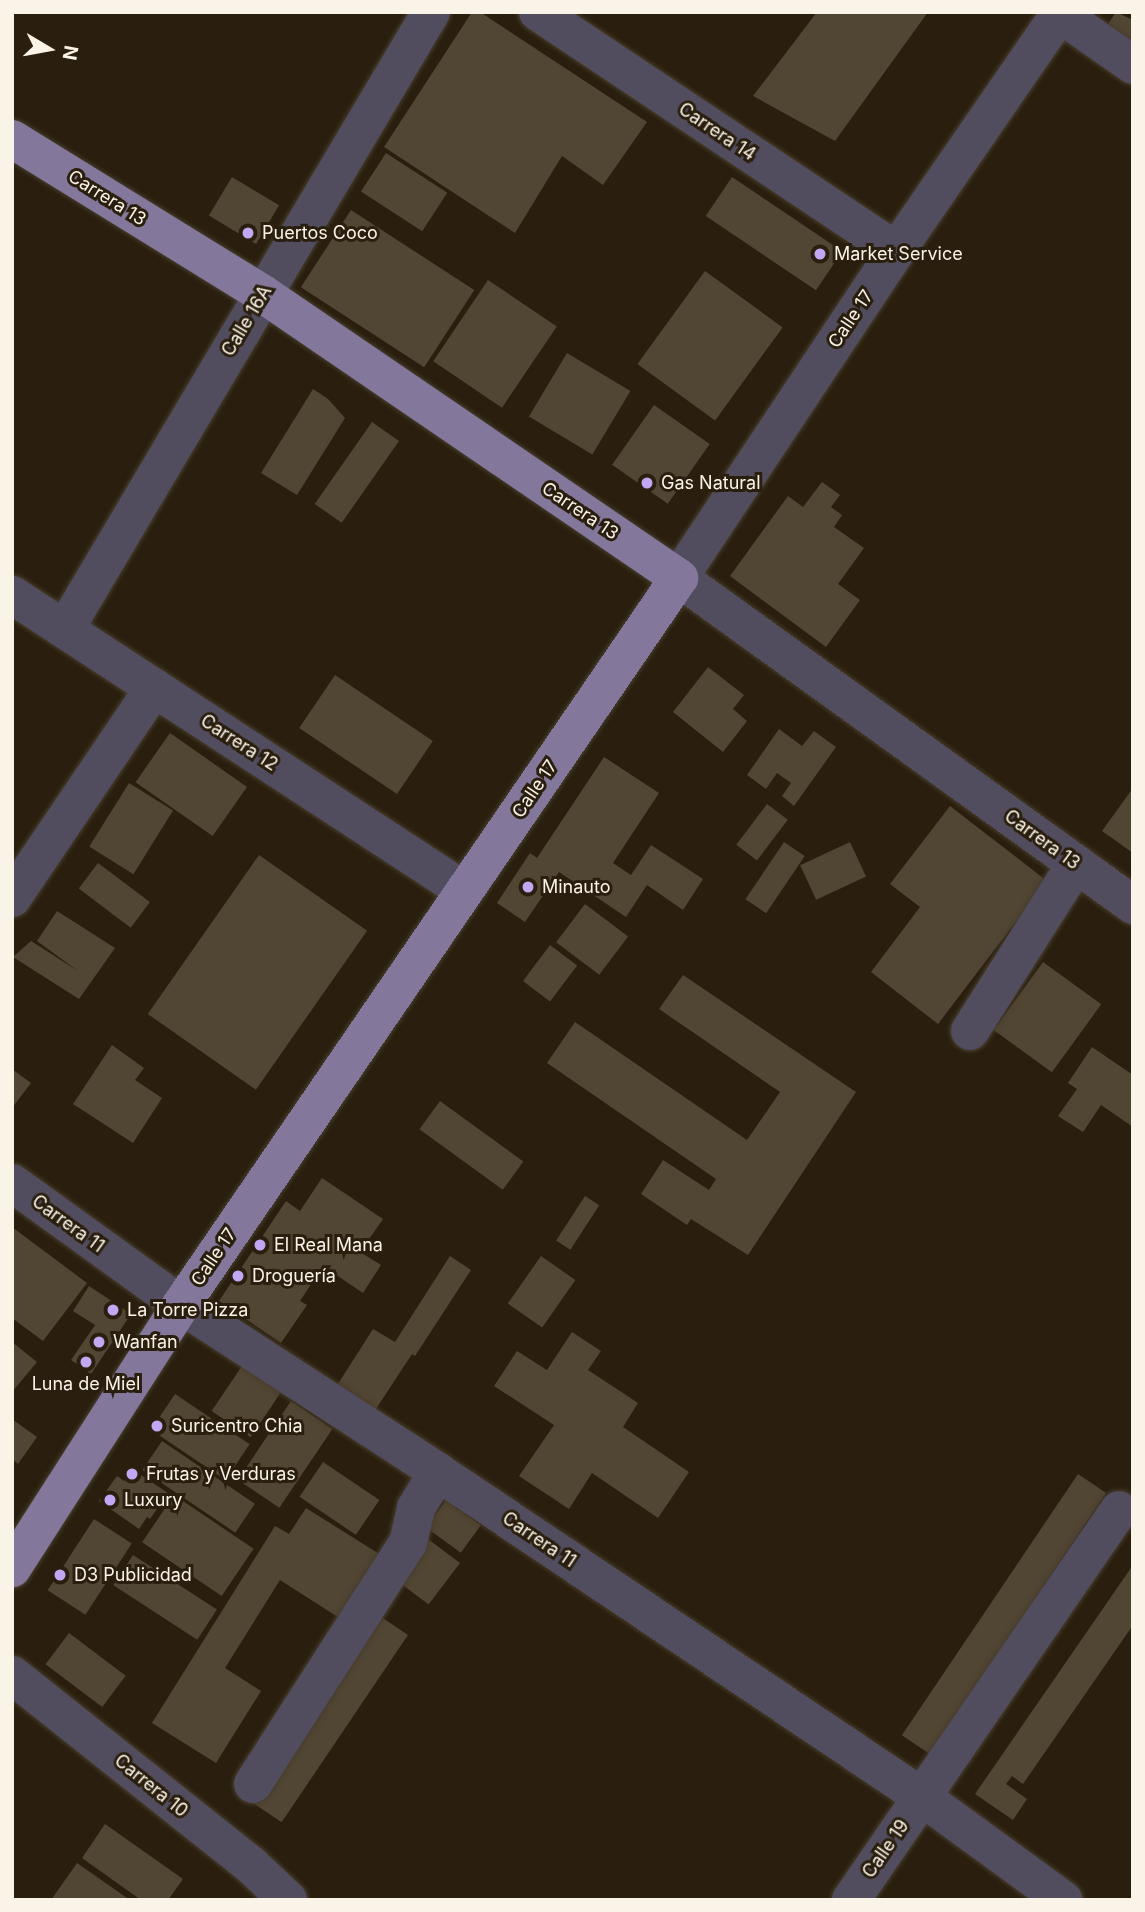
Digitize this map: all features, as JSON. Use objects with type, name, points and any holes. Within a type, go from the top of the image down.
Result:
[{"type":"main road","name":"Carrera 13","points":[[12,139],[263,294],[679,578]]},
{"type":"main road","name":"Calle 17","points":[[12,1568],[181,1305],[679,578]]},
{"type":"street","name":"Calle 16A","points":[[65,629],[431,12]]},
{"type":"street","name":"Carrera 14","points":[[538,12],[897,251]]},
{"type":"street","name":"Calle 17","points":[[679,578],[1060,13]]},
{"type":"street","points":[[1060,13],[1133,65]]},
{"type":"street","name":"Carrera 13","points":[[679,578],[1076,864],[1131,899]]},
{"type":"street","name":"Carrera 12","points":[[12,595],[465,891]]},
{"type":"street","points":[[12,898],[154,688]]},
{"type":"street","points":[[970,1031],[1076,864]]},
{"type":"street","name":"Carrera 11","points":[[12,1183],[181,1305],[438,1472],[922,1797],[1063,1900]]},
{"type":"street","points":[[253,1784],[408,1543],[416,1508],[438,1472]]},
{"type":"street","name":"Calle 19","points":[[851,1900],[1119,1510]]},
{"type":"street","name":"Carrera 10","points":[[12,1675],[251,1865],[288,1900]]},
{"type":"building","points":[[472,12],[480,12],[647,122],[603,185],[562,156],[515,233],[384,147]]},
{"type":"building","points":[[817,12],[928,12],[835,141],[753,96]]},
{"type":"building","points":[[1116,12],[1133,20],[1133,54],[1102,33]]},
{"type":"building","points":[[386,153],[447,193],[422,231],[361,192]]},
{"type":"building","points":[[232,177],[279,205],[256,244],[209,216]]},
{"type":"building","points":[[732,177],[842,251],[816,290],[706,216]]},
{"type":"building","points":[[351,210],[474,290],[424,367],[301,287]]},
{"type":"building","points":[[705,271],[783,327],[715,420],[637,364]]},
{"type":"building","points":[[488,280],[557,326],[502,408],[433,361]]},
{"type":"building","points":[[567,353],[630,391],[592,455],[529,416]]},
{"type":"building","points":[[313,389],[328,399],[345,418],[297,495],[261,473]]},
{"type":"building","points":[[654,405],[710,444],[668,504],[612,465]]},
{"type":"building","points":[[372,422],[399,441],[342,523],[315,504]]},
{"type":"building","points":[[822,482],[840,495],[831,507],[842,515],[834,527],[864,548],[838,584],[860,600],[826,647],[730,576],[788,496],[803,507]]},
{"type":"building","points":[[708,667],[744,695],[733,709],[747,721],[723,752],[673,712]]},
{"type":"building","points":[[335,675],[433,741],[397,794],[299,728]]},
{"type":"building","points":[[779,729],[802,746],[814,731],[836,747],[794,806],[782,796],[791,783],[777,773],[766,789],[747,775]]},
{"type":"building","points":[[170,733],[247,787],[213,836],[136,782]]},
{"type":"building","points":[[604,757],[659,793],[613,863],[631,875],[651,845],[703,879],[683,910],[647,885],[626,917],[559,872],[525,922],[497,903],[530,853],[537,858]]},
{"type":"building","points":[[129,783],[173,811],[133,874],[89,847]]},
{"type":"building","points":[[1133,788],[1133,853],[1102,831]]},
{"type":"building","points":[[767,804],[788,820],[757,860],[736,845]]},
{"type":"building","points":[[950,806],[1047,881],[938,1024],[871,972],[920,907],[890,884]]},
{"type":"building","points":[[784,842],[805,856],[766,913],[745,899]]},
{"type":"building","points":[[850,842],[866,876],[816,900],[800,865]]},
{"type":"building","points":[[259,855],[367,931],[256,1090],[148,1014]]},
{"type":"building","points":[[98,863],[150,902],[131,928],[79,889]]},
{"type":"building","points":[[585,904],[628,936],[599,975],[556,942]]},
{"type":"building","points":[[57,911],[115,948],[79,999],[13,957],[31,941],[78,971],[37,941]]},
{"type":"building","points":[[550,945],[577,965],[550,1001],[523,981]]},
{"type":"building","points":[[1043,962],[1101,1004],[1052,1072],[994,1030]]},
{"type":"building","points":[[683,975],[856,1092],[748,1255],[691,1219],[687,1225],[641,1194],[663,1160],[709,1190],[716,1179],[547,1063],[575,1022],[747,1140],[780,1092],[659,1009]]},
{"type":"building","points":[[112,1045],[144,1068],[135,1080],[162,1098],[133,1143],[73,1104]]},
{"type":"building","points":[[1092,1047],[1133,1075],[1133,1127],[1101,1105],[1083,1132],[1058,1116],[1077,1089],[1068,1083]]},
{"type":"building","points":[[12,1069],[31,1083],[12,1108]]},
{"type":"building","points":[[440,1101],[523,1162],[503,1190],[419,1129]]},
{"type":"building","points":[[322,1178],[383,1219],[360,1252],[381,1265],[363,1293],[323,1266],[300,1301],[307,1305],[281,1343],[219,1301],[286,1201],[300,1211]]},
{"type":"building","points":[[585,1196],[599,1205],[570,1250],[556,1240]]},
{"type":"building","points":[[12,1227],[87,1283],[43,1341],[12,1318]]},
{"type":"building","points":[[450,1256],[471,1270],[415,1356],[412,1354],[374,1412],[336,1387],[373,1329],[395,1342]]},
{"type":"building","points":[[541,1256],[575,1280],[542,1328],[508,1304]]},
{"type":"building","points":[[89,1286],[131,1314],[91,1374],[71,1360],[95,1325],[73,1311]]},
{"type":"building","points":[[572,1332],[601,1351],[588,1370],[638,1403],[623,1427],[689,1472],[658,1518],[592,1473],[569,1509],[519,1476],[554,1425],[494,1386],[517,1351],[547,1370]]},
{"type":"building","points":[[12,1342],[37,1362],[12,1392]]},
{"type":"building","points":[[244,1363],[283,1389],[251,1437],[212,1411]]},
{"type":"building","points":[[175,1394],[250,1444],[226,1480],[151,1430]]},
{"type":"building","points":[[291,1401],[332,1429],[279,1508],[238,1480]]},
{"type":"building","points":[[12,1419],[37,1437],[18,1464],[12,1459]]},
{"type":"building","points":[[162,1441],[255,1504],[235,1533],[142,1470]]},
{"type":"building","points":[[323,1462],[379,1500],[356,1535],[300,1497]]},
{"type":"building","points":[[132,1469],[168,1493],[150,1519],[147,1517],[139,1529],[99,1501],[117,1476],[124,1481]]},
{"type":"building","points":[[1078,1474],[1106,1493],[930,1754],[902,1735]]},
{"type":"building","points":[[174,1495],[254,1549],[222,1596],[142,1542]]},
{"type":"building","points":[[446,1500],[481,1525],[461,1553],[426,1528]]},
{"type":"building","points":[[306,1508],[384,1557],[344,1621],[280,1580],[225,1668],[261,1691],[216,1763],[152,1723],[275,1526],[289,1534]]},
{"type":"building","points":[[94,1519],[132,1544],[85,1615],[48,1590]]},
{"type":"building","points":[[424,1536],[460,1563],[429,1605],[393,1578]]},
{"type":"building","points":[[133,1555],[217,1609],[197,1640],[113,1585]]},
{"type":"building","points":[[1133,1565],[1133,1625],[1023,1784],[1012,1776],[1006,1784],[1027,1799],[1013,1820],[975,1794]]},
{"type":"building","points":[[374,1612],[408,1635],[282,1822],[248,1799]]},
{"type":"building","points":[[69,1633],[126,1676],[102,1707],[46,1664]]},
{"type":"building","points":[[105,1824],[183,1879],[168,1900],[141,1900],[82,1858]]},
{"type":"building","points":[[77,1863],[130,1900],[51,1900]]},
{"type":"place","name":"Puertos Coco","points":[[248,233]]},
{"type":"place","name":"Market Service","points":[[820,254]]},
{"type":"place","name":"Gas Natural","points":[[647,483]]},
{"type":"place","name":"Minauto","points":[[528,887]]},
{"type":"place","name":"El Real Mana","points":[[260,1245]]},
{"type":"place","name":"Droguería","points":[[238,1276]]},
{"type":"place","name":"La Torre Pizza","points":[[113,1310]]},
{"type":"place","name":"Wanfan","points":[[99,1342]]},
{"type":"place","name":"Luna de Miel","points":[[86,1362]]},
{"type":"place","name":"Suricentro Chia","points":[[157,1426]]},
{"type":"place","name":"Frutas y Verduras","points":[[132,1474]]},
{"type":"place","name":"Luxury","points":[[110,1500]]},
{"type":"place","name":"D3 Publicidad","points":[[60,1575]]}]
